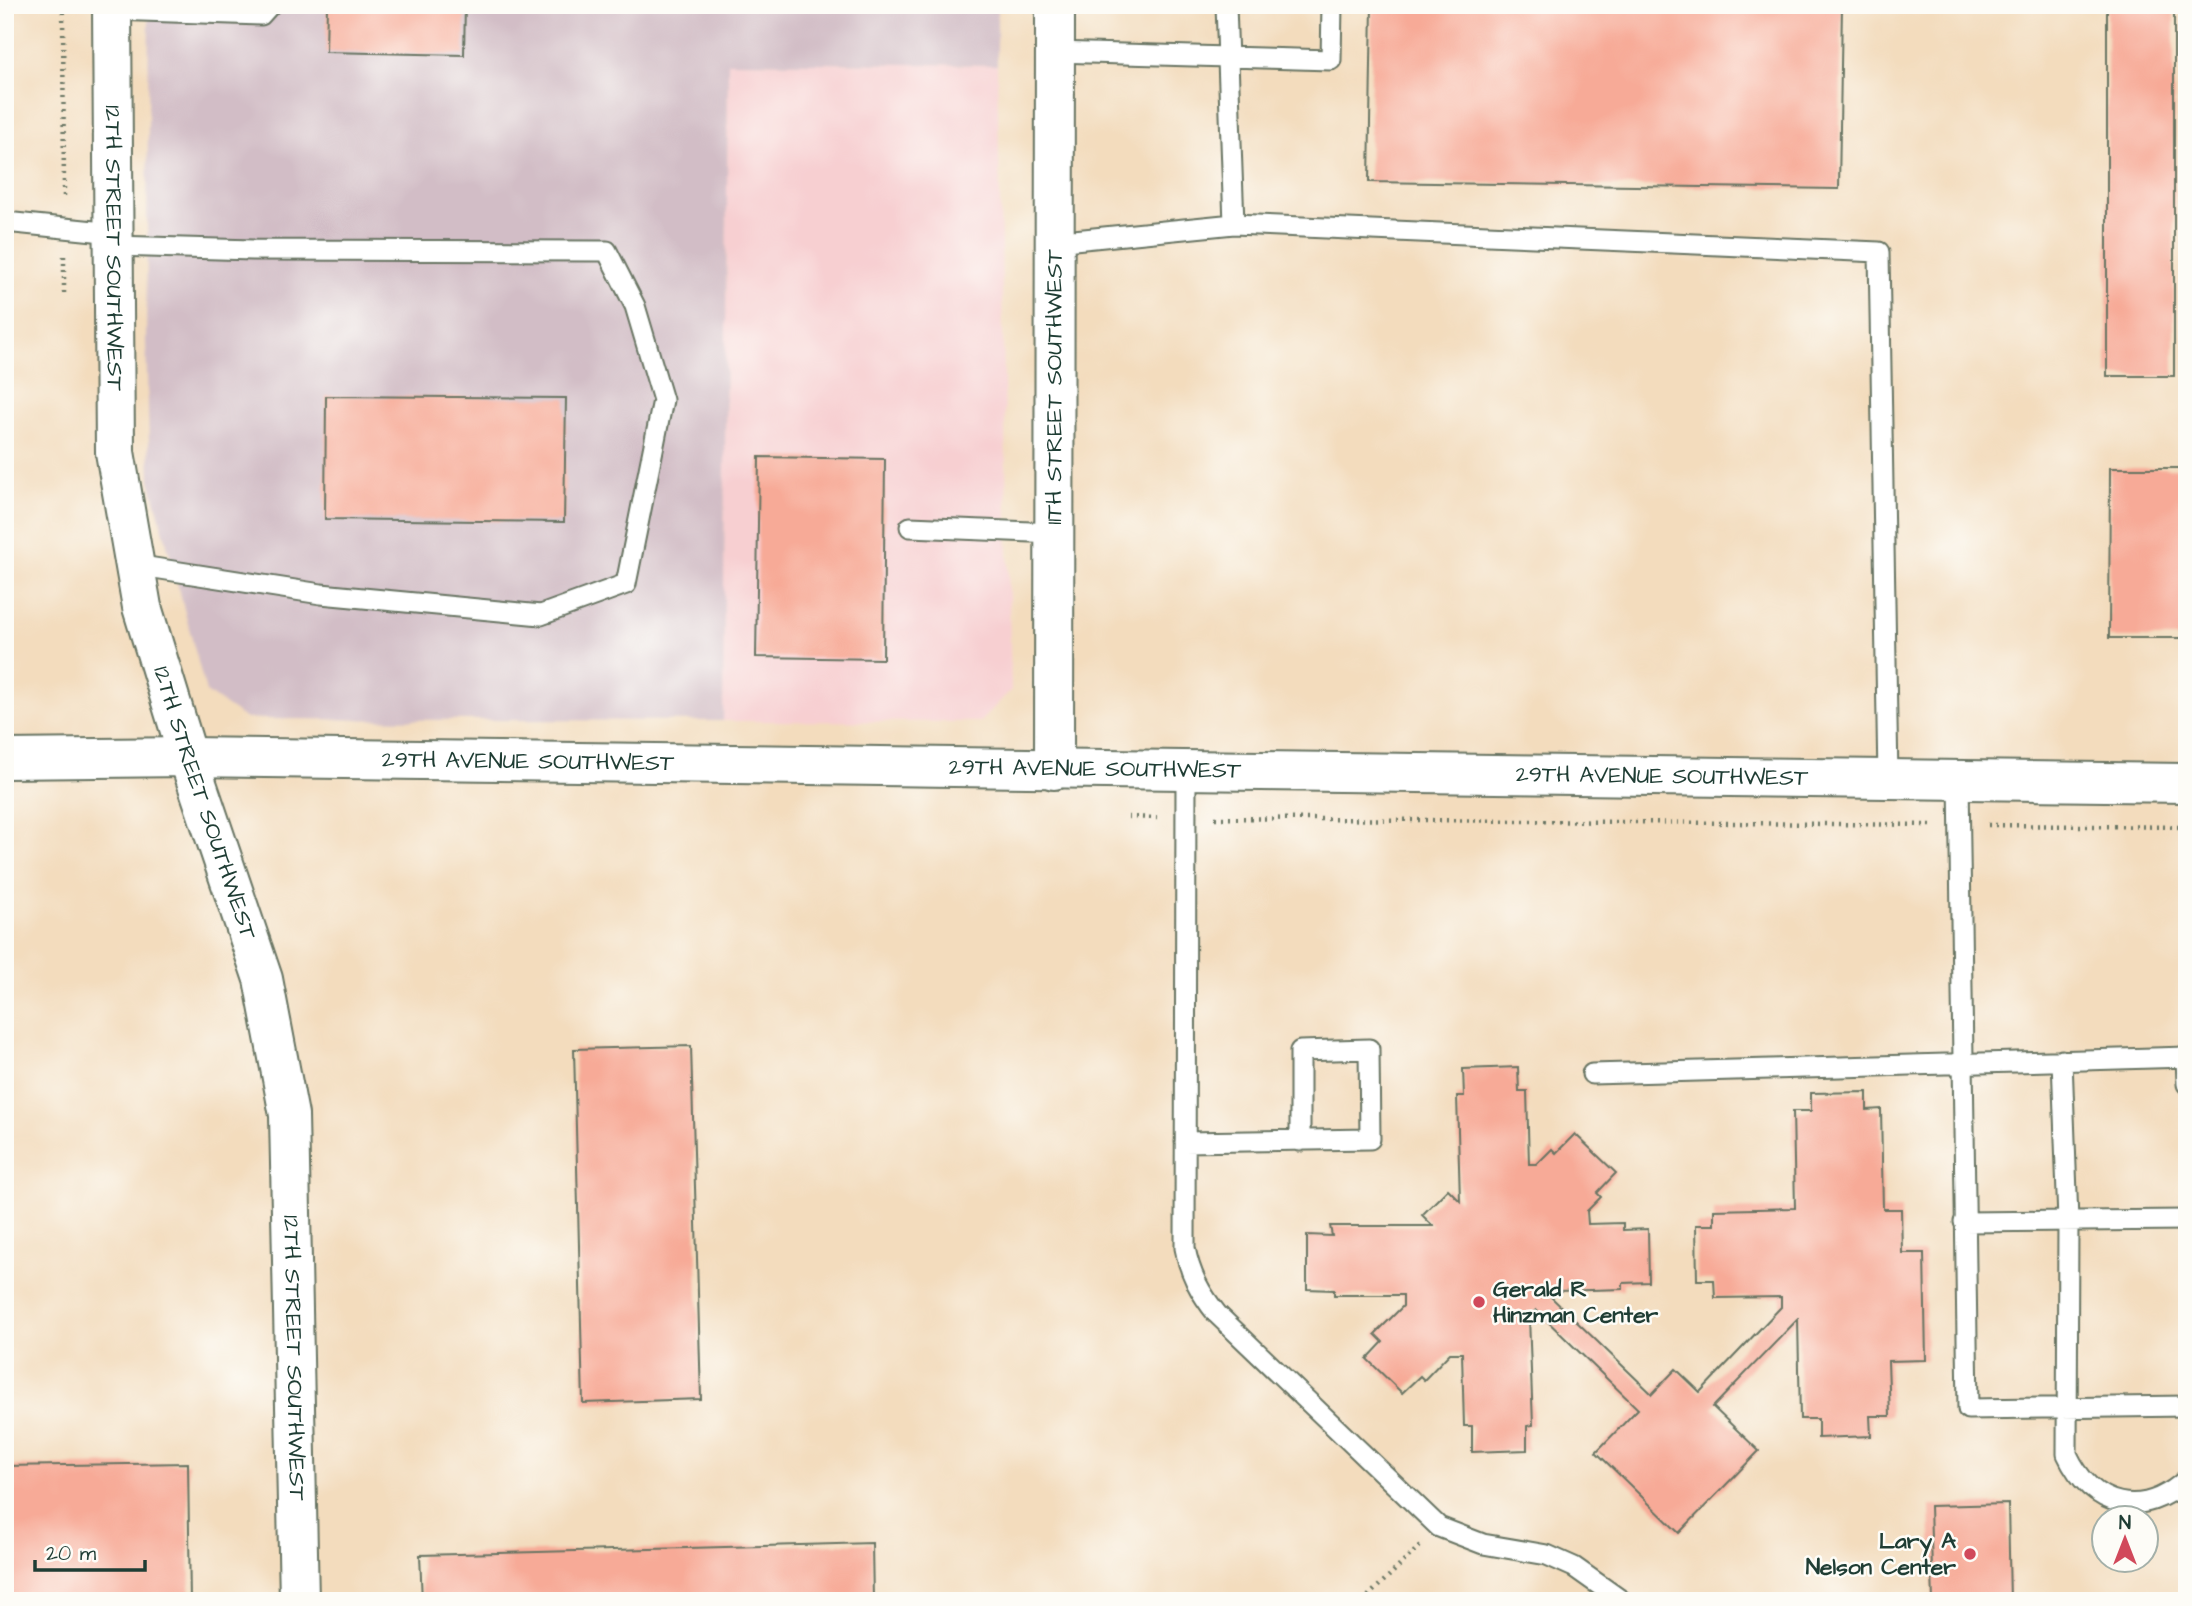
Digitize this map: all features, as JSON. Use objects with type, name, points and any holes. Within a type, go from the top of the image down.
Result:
[{"type":"street","name":"11TH STREET SOUTHWEST","points":[[1054,770],[1055,5]]},
{"type":"street","name":"12TH STREET SOUTHWEST","points":[[112,7],[115,452],[142,607],[188,757],[263,979],[289,1115],[299,1601]]},
{"type":"street","name":"29TH AVENUE SOUTHWEST","points":[[5,760],[188,757],[2187,783]]},
{"type":"lane","points":[[112,7],[261,15],[270,5]]},
{"type":"lane","points":[[1226,5],[1234,224]]},
{"type":"lane","points":[[1055,52],[1331,60],[1332,5]]},
{"type":"lane","points":[[5,222],[64,228],[114,239],[607,251],[635,306],[663,400],[626,584],[541,615],[321,594],[135,565]]},
{"type":"lane","points":[[1055,242],[1234,224],[1879,252],[1888,779]]},
{"type":"lane","points":[[910,527],[1054,533]]},
{"type":"lane","points":[[1186,771],[1185,1248],[1189,1269],[1200,1293],[1217,1314],[1439,1527],[1483,1544],[1546,1555],[1574,1567],[1622,1601]]},
{"type":"lane","points":[[1959,780],[1968,1409],[2187,1406]]},
{"type":"lane","points":[[1185,1142],[1300,1141],[1370,1139],[1370,1049],[1300,1051],[1300,1141]]},
{"type":"lane","points":[[1592,1074],[2186,1057],[2187,1084]]},
{"type":"lane","points":[[2062,1060],[2068,1221],[2068,1408],[2064,1432],[2067,1454],[2076,1473],[2091,1489],[2109,1500],[2130,1504],[2162,1497],[2187,1479]]},
{"type":"lane","points":[[1964,1222],[2187,1220]]},
{"type":"path","points":[[63,5],[64,297]]},
{"type":"path","points":[[1128,817],[2187,827]]},
{"type":"path","points":[[1363,1601],[1439,1527]]},
{"type":"shaded area","points":[[149,5],[997,5],[997,65],[728,62],[723,721],[246,719],[206,692],[150,480],[146,342]]},
{"type":"shaded area","points":[[728,62],[997,65],[1011,690],[980,722],[723,721]]},
{"type":"building","points":[[327,5],[465,5],[464,55],[326,52]]},
{"type":"building","points":[[1372,5],[1842,5],[1839,189],[1369,182]]},
{"type":"building","points":[[2107,5],[2174,5],[2174,376],[2107,376]]},
{"type":"building","points":[[326,396],[566,398],[564,522],[325,519]]},
{"type":"building","points":[[759,457],[885,459],[883,659],[756,657]]},
{"type":"building","points":[[2110,468],[2187,468],[2187,638],[2109,638]]},
{"type":"building","points":[[691,1046],[701,1399],[583,1403],[574,1049]]},
{"type":"building","name":"Gerald R Hinzman Center","points":[[1518,1067],[1519,1091],[1527,1091],[1529,1164],[1537,1164],[1552,1149],[1556,1153],[1575,1134],[1616,1173],[1597,1193],[1601,1197],[1587,1211],[1588,1224],[1623,1223],[1623,1230],[1648,1229],[1649,1282],[1623,1283],[1623,1289],[1557,1291],[1551,1297],[1652,1394],[1676,1369],[1700,1392],[1781,1307],[1781,1297],[1715,1298],[1714,1280],[1697,1280],[1696,1225],[1714,1225],[1714,1210],[1795,1208],[1793,1111],[1811,1111],[1811,1093],[1867,1092],[1867,1110],[1881,1109],[1883,1209],[1901,1209],[1902,1253],[1924,1253],[1926,1360],[1888,1361],[1890,1416],[1870,1416],[1871,1436],[1818,1438],[1818,1419],[1800,1419],[1798,1319],[1713,1407],[1759,1451],[1679,1533],[1596,1452],[1638,1409],[1536,1310],[1529,1317],[1533,1425],[1527,1426],[1527,1450],[1472,1452],[1472,1426],[1464,1426],[1462,1353],[1450,1353],[1424,1380],[1420,1376],[1402,1393],[1367,1359],[1383,1342],[1375,1334],[1403,1306],[1403,1295],[1334,1295],[1334,1290],[1307,1289],[1307,1235],[1332,1236],[1330,1226],[1433,1226],[1422,1215],[1448,1189],[1460,1201],[1457,1096],[1464,1096],[1463,1069]]},
{"type":"building","points":[[188,1463],[190,1601],[5,1601],[5,1466]]},
{"type":"building","name":"Lary A Nelson Center","points":[[2008,1504],[2010,1601],[1933,1601],[1930,1506]]},
{"type":"building","points":[[872,1543],[873,1601],[422,1601],[420,1555]]},
{"type":"place","name":"Gerald R Hinzman Center","points":[[1479,1302]]},
{"type":"place","name":"Lary A Nelson Center","points":[[1970,1554]]}]
